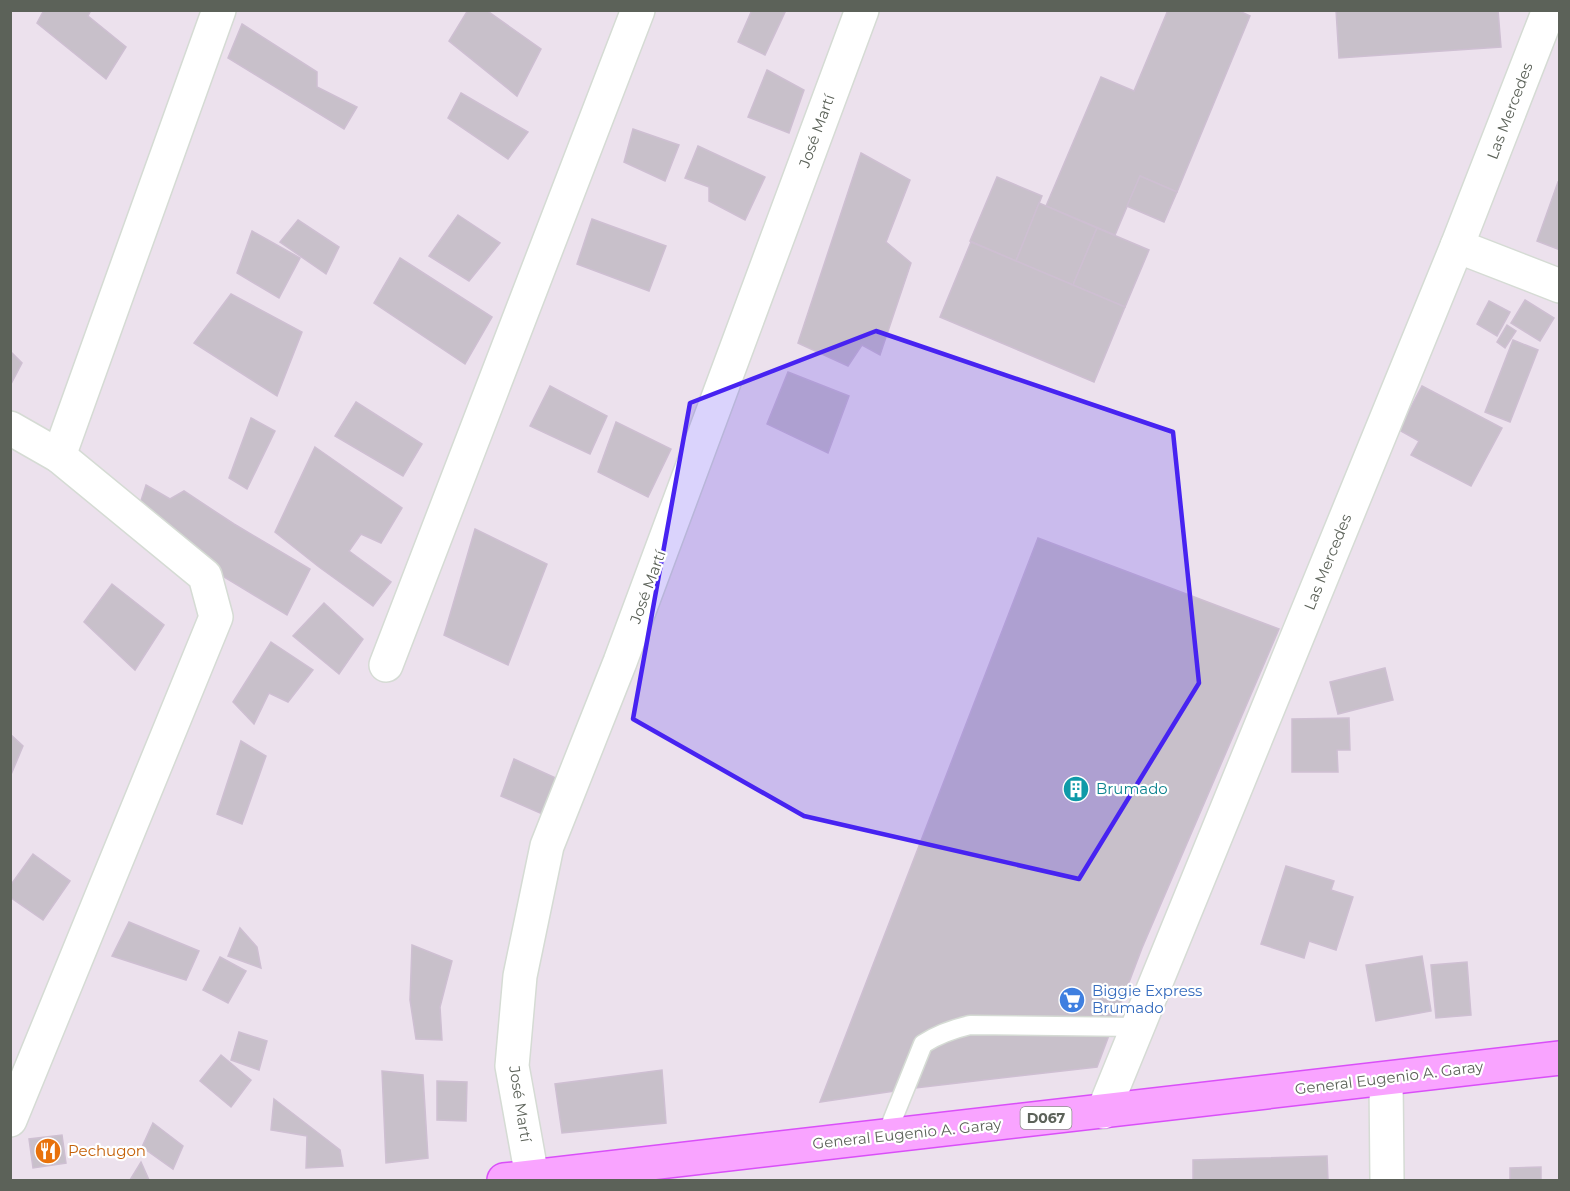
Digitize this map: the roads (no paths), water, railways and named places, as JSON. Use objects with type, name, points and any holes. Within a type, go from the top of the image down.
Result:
[{"type":"main road","name":"General Eugenio A. Garay","points":[[518,1179],[1560,1058]]},
{"type":"street","points":[[59,456],[219,10]]},
{"type":"street","points":[[386,665],[638,10]]},
{"type":"street","name":"José Martí","points":[[518,1179],[512,1066],[519,976],[547,846],[621,662],[862,10]]},
{"type":"street","name":"Las Mercedes","points":[[1102,1112],[1457,246],[1549,10]]},
{"type":"street","points":[[1457,246],[1560,286]]},
{"type":"street","points":[[10,428],[59,456],[206,576],[216,617],[10,1120]]},
{"type":"street","points":[[1386,1079],[1387,1180]]},
{"type":"lane","points":[[886,1136],[923,1044],[934,1036],[970,1025],[1137,1027]]},
{"type":"place","name":"Brumado","points":[[1076,789]]},
{"type":"place","name":"Biggie Express Brumado","points":[[1072,1000]]},
{"type":"place","name":"Pechugon","points":[[48,1151]]}]
